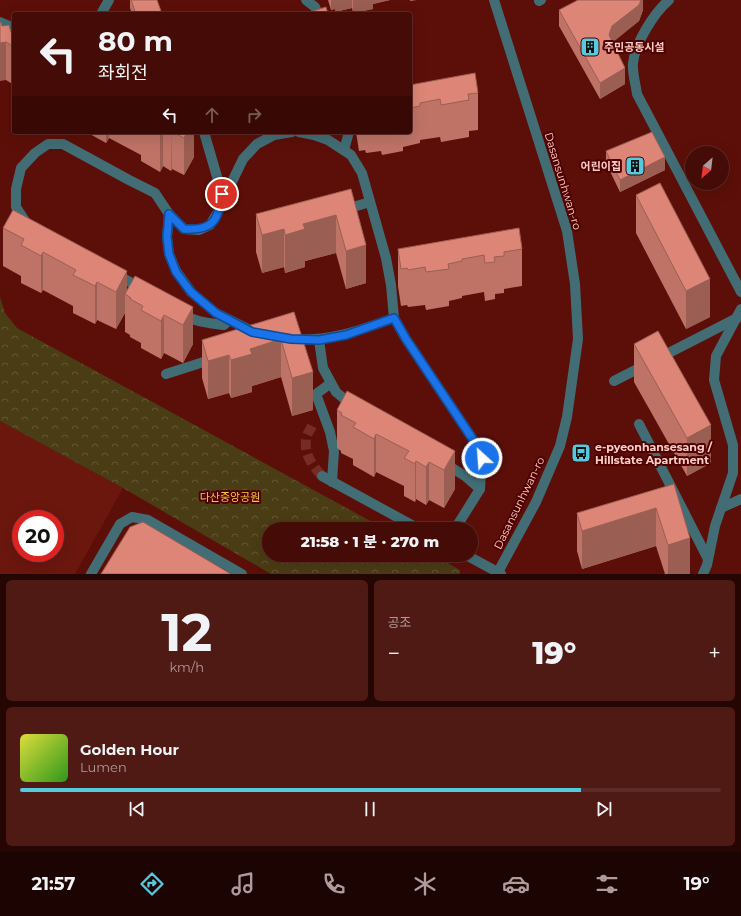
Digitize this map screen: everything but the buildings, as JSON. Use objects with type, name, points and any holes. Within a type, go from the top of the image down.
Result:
[{"type":"street","points":[[102,12],[108,0]]},
{"type":"street","points":[[306,0],[315,7],[317,12]]},
{"type":"street","name":"Dasansunhwan-ro","points":[[494,0],[567,231],[575,284],[578,339],[568,417],[560,446],[536,502],[499,573]]},
{"type":"street","points":[[669,0],[662,6],[641,37],[633,64],[637,94],[741,292]]},
{"type":"street","points":[[0,22],[12,27]]},
{"type":"street","points":[[34,230],[25,221],[16,207],[16,189],[21,168],[35,153],[48,144],[63,144],[155,193],[169,214],[184,229],[198,230],[210,225],[219,210],[222,194],[205,134]]},
{"type":"street","points":[[222,194],[229,188],[243,159],[257,144],[274,135],[280,134]]},
{"type":"street","points":[[309,134],[328,140],[351,155],[362,173],[391,266],[394,318],[406,339],[476,444],[482,458],[480,488],[459,522]]},
{"type":"street","points":[[344,150],[348,134]]},
{"type":"street","points":[[332,213],[370,202]]},
{"type":"street","points":[[169,214],[167,237],[169,254],[176,272],[191,292],[216,313],[252,332],[265,334]]},
{"type":"street","points":[[106,270],[127,280],[153,296]]},
{"type":"street","points":[[173,308],[186,316],[207,323],[224,325],[229,320]]},
{"type":"street","points":[[703,574],[708,559],[715,526],[733,473],[733,445],[714,380],[716,356],[738,318],[741,309]]},
{"type":"street","points":[[278,337],[319,340],[346,335],[394,318]]},
{"type":"street","points":[[614,381],[738,318]]},
{"type":"street","points":[[319,340],[323,368],[336,392],[361,411]]},
{"type":"street","points":[[166,374],[224,356]]},
{"type":"street","points":[[331,383],[316,394],[330,432],[334,451],[332,482]]},
{"type":"street","points":[[639,424],[708,559]]},
{"type":"street","points":[[434,456],[465,476],[480,488]]},
{"type":"street","points":[[322,476],[406,522]]},
{"type":"street","points":[[721,508],[741,499]]},
{"type":"street","points":[[91,574],[120,524],[132,516],[148,520],[242,574]]},
{"type":"street","points":[[478,562],[499,573]]},
{"type":"shaded area","points":[[0,421],[123,488],[75,574],[0,574]]},
{"type":"green space","name":"다산중앙공원","points":[[0,297],[5,313],[17,328],[372,522],[262,522],[262,562],[446,562],[460,570],[460,574],[271,574],[123,488],[0,421]]},
{"type":"tunnel","points":[[312,426],[306,438],[306,451],[312,464],[322,476]]},
{"type":"place","name":"주민공동시설","points":[[590,47]]},
{"type":"place","name":"어린이집","points":[[635,166]]},
{"type":"place","name":"e-pyeonhansesang / Hillstate Apartment","points":[[581,453]]},
{"type":"route","points":[[222,194],[219,210],[210,225],[198,230],[184,229],[169,214],[167,237],[169,254],[176,272],[191,292],[216,313],[252,332],[291,339],[319,340],[346,335],[394,318],[406,339],[476,444],[482,458]]}]
